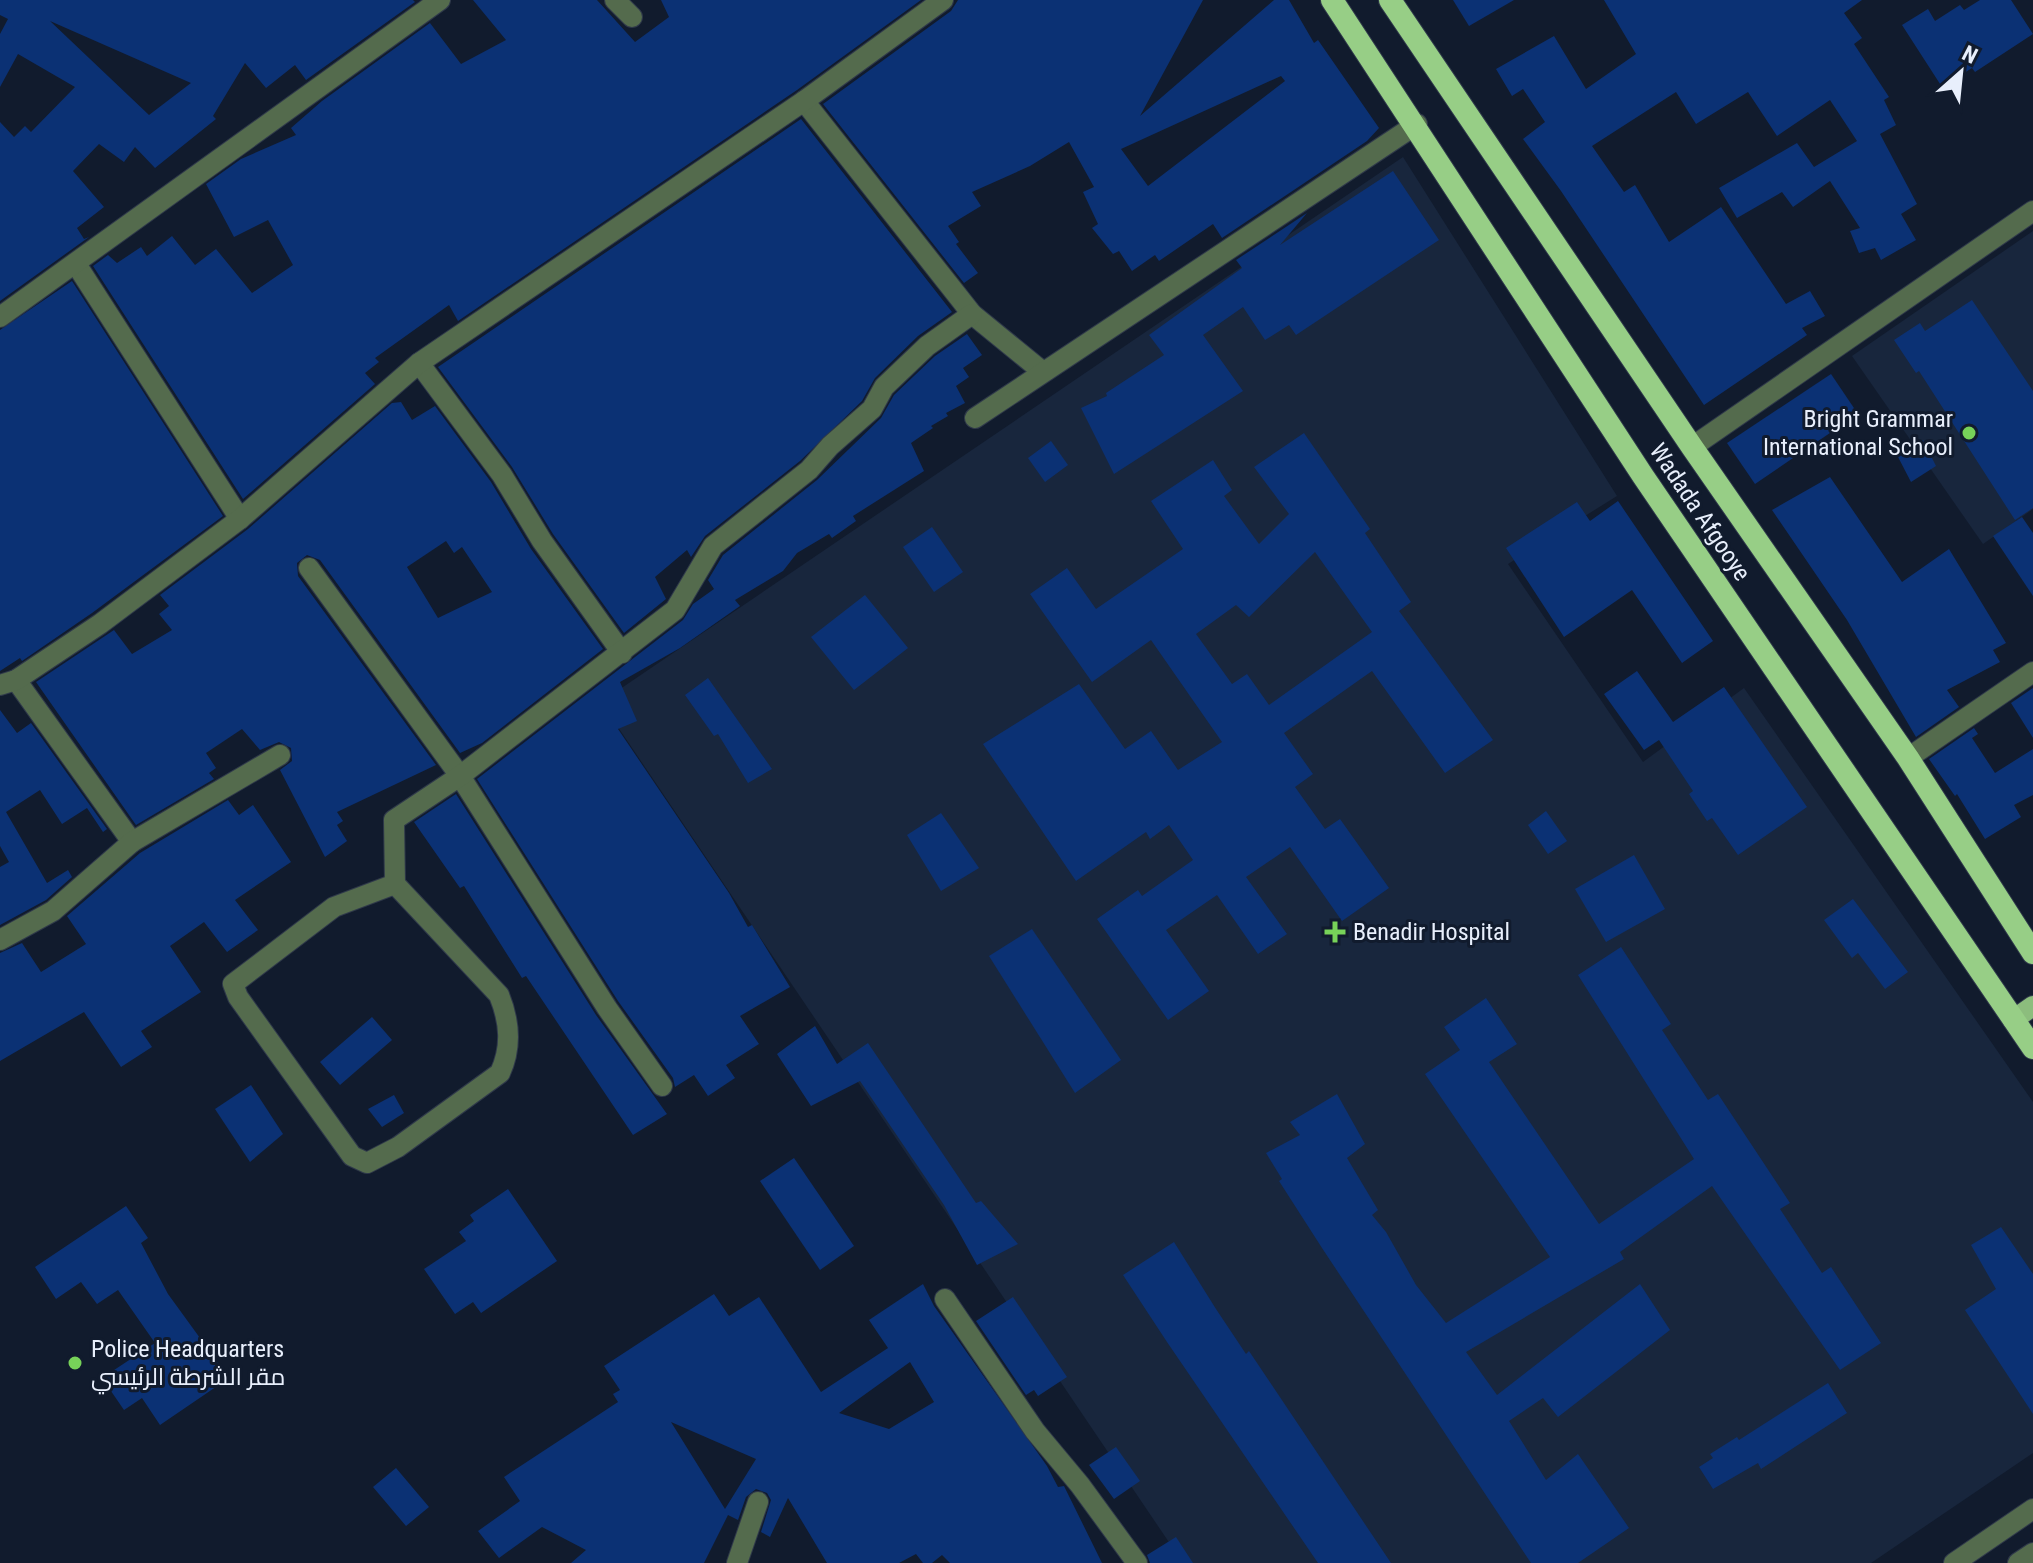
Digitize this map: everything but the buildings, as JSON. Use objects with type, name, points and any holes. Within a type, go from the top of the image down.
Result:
[{"type":"highway","name":"Wadada Afgooye","points":[[1332,0],[1417,124],[1643,476],[2033,1048]]},
{"type":"highway","name":"Wadada Afgooye","points":[[1390,0],[1692,447],[1908,758],[2033,953]]},
{"type":"main road","points":[[2013,1020],[2033,1006]]},
{"type":"street","points":[[0,317],[440,0]]},
{"type":"street","points":[[615,0],[632,17]]},
{"type":"street","points":[[132,842],[8,682],[100,624],[240,519],[419,363],[804,101],[943,0]]},
{"type":"street","points":[[804,101],[972,314],[1043,372]]},
{"type":"street","points":[[975,418],[1417,124]]},
{"type":"street","points":[[1692,447],[2033,211]]},
{"type":"street","points":[[76,264],[240,519]]},
{"type":"street","points":[[395,884],[334,907],[233,984],[238,997],[352,1156],[367,1163],[398,1147],[500,1073],[508,1055],[508,1016],[499,995],[395,884],[394,820],[460,776],[675,610],[713,546],[809,470],[830,446],[872,409],[884,387],[927,346],[972,314]]},
{"type":"street","points":[[419,363],[502,475],[542,541],[622,653]]},
{"type":"street","points":[[309,568],[460,776],[607,1008],[662,1086]]},
{"type":"street","points":[[1908,758],[2033,672]]},
{"type":"street","points":[[0,940],[53,911],[132,842],[280,755]]},
{"type":"street","points":[[945,1299],[1035,1431],[1080,1485],[1137,1563]]},
{"type":"street","points":[[737,1563],[758,1502]]},
{"type":"street","points":[[1954,1563],[2033,1509]]},
{"type":"street","points":[[2018,1563],[2033,1553]]},
{"type":"shaded area","name":"Benadir Hospital","points":[[1403,157],[1617,496],[1508,564],[1643,762],[1744,688],[2033,1102],[2033,1453],[1871,1563],[1183,1563],[601,702]]},
{"type":"shaded area","name":"Bright Grammar International School","points":[[2033,231],[2033,509],[1983,544],[1852,356]]},
{"type":"place","name":"Bright Grammar International School","points":[[1969,433]]},
{"type":"place","name":"Benadir Hospital","points":[[1335,932]]},
{"type":"place","name":"Police Headquarters مقر الشرطة الرئيسي","points":[[75,1363]]}]
